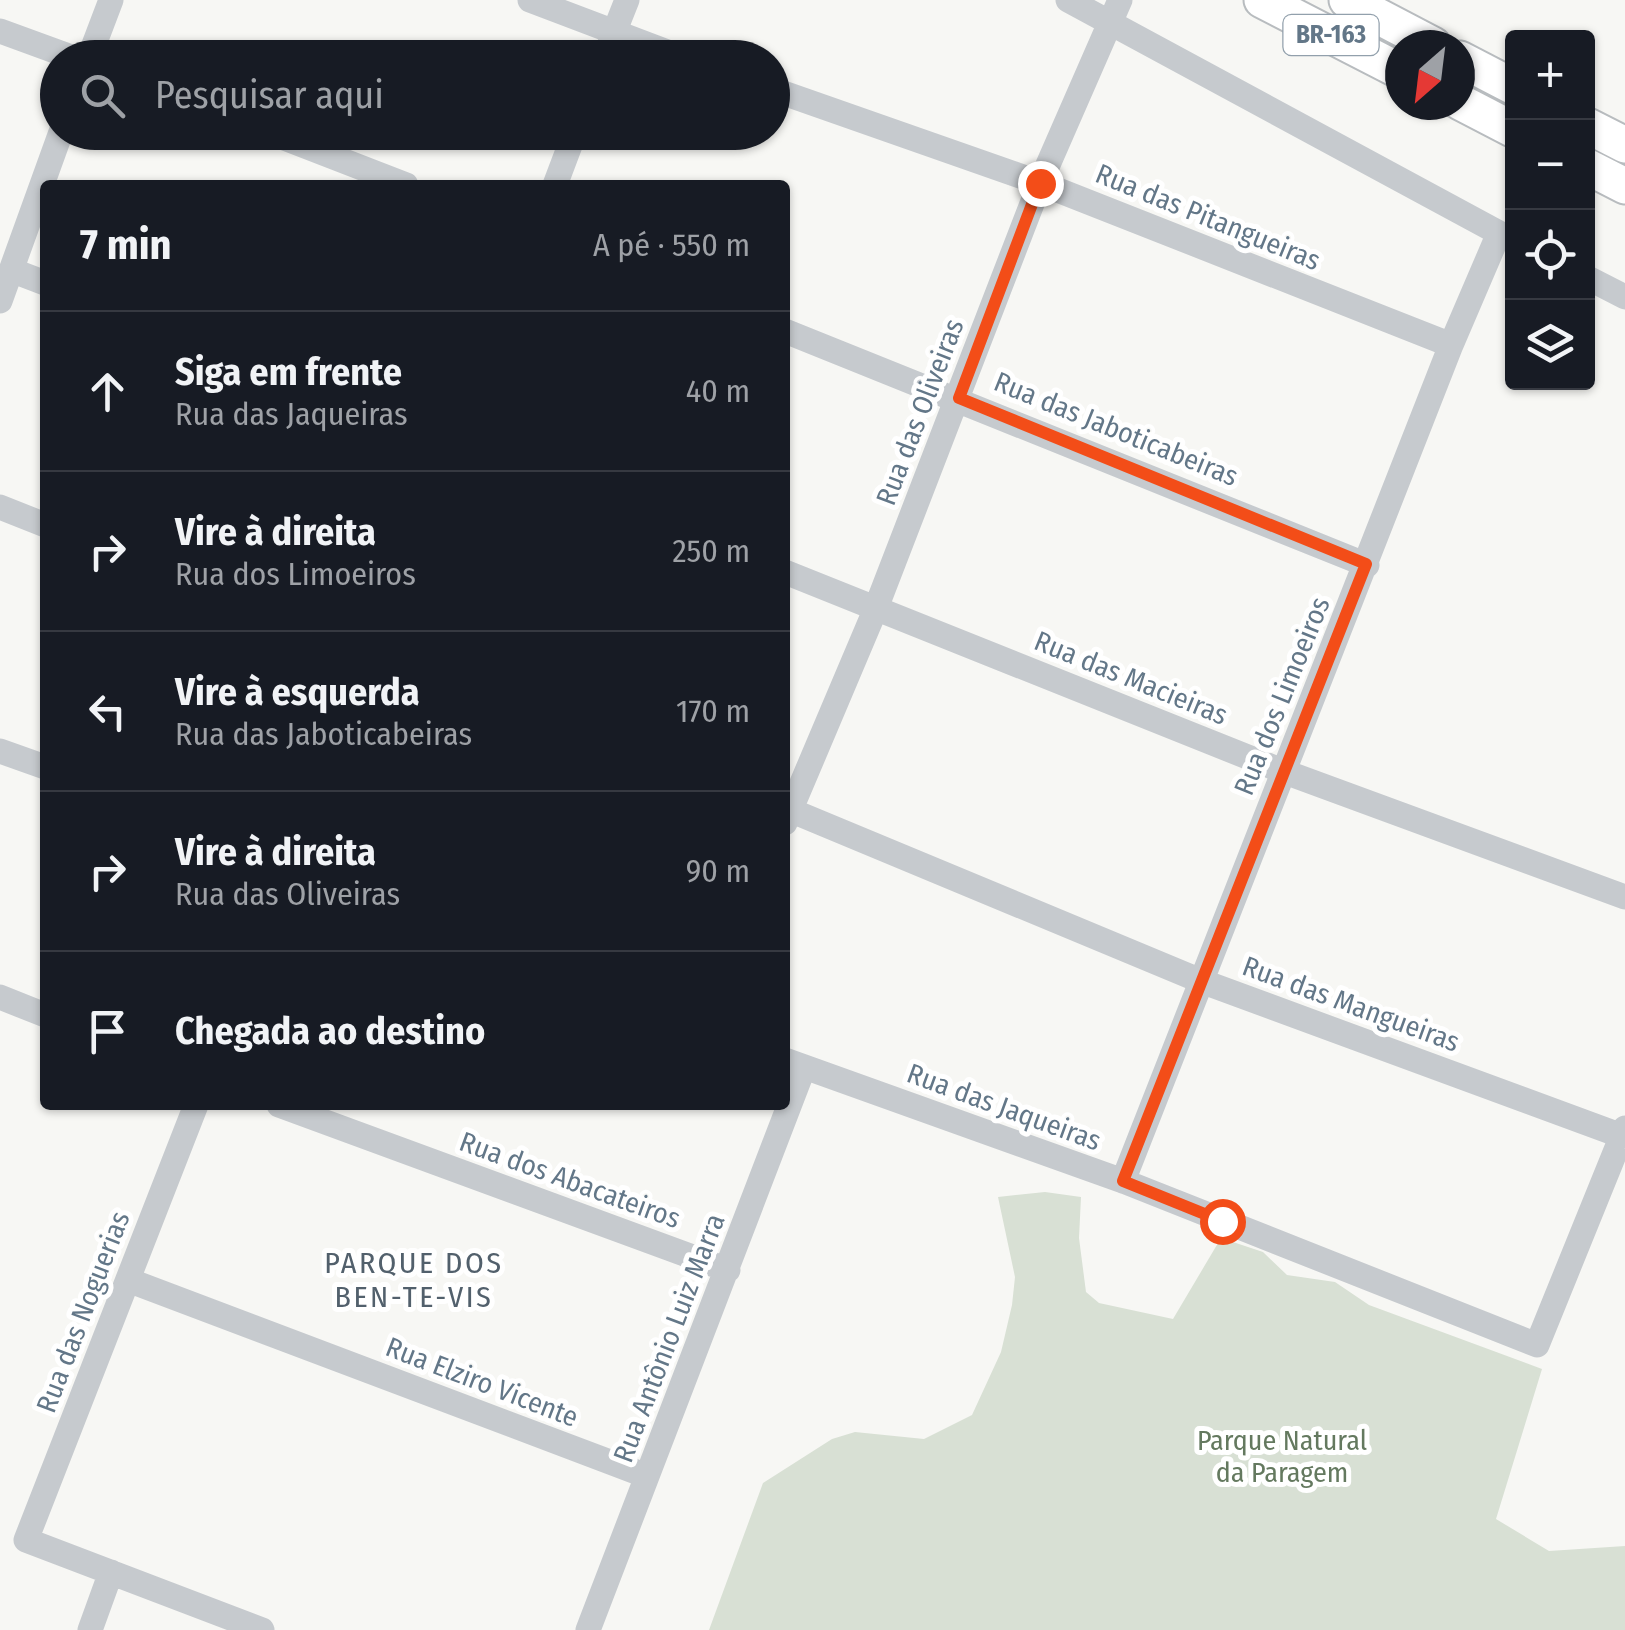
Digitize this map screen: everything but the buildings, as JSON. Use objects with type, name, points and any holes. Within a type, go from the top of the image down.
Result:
[{"type":"highway","name":"BR-163","points":[[1262,0],[1385,63]]},
{"type":"highway","name":"BR-163","points":[[1346,0],[1404,30]]},
{"type":"highway","points":[[1475,67],[1505,82]]},
{"type":"highway","points":[[1475,110],[1505,124]]},
{"type":"highway","points":[[1595,130],[1625,145]]},
{"type":"highway","points":[[1595,171],[1625,186]]},
{"type":"street","points":[[96,40],[111,0]]},
{"type":"street","points":[[530,0],[600,40]]},
{"type":"street","points":[[611,40],[627,0]]},
{"type":"street","points":[[1068,0],[1114,11],[1505,235]]},
{"type":"street","name":"Rua das Oliveiras","points":[[790,807],[876,608],[1040,183],[1114,11]]},
{"type":"street","points":[[0,31],[40,46]]},
{"type":"street","name":"Rua das Pitangueiras","points":[[790,95],[1040,183],[1451,345]]},
{"type":"street","points":[[44,180],[54,150]]},
{"type":"street","points":[[316,150],[393,180]]},
{"type":"street","points":[[557,180],[568,150]]},
{"type":"street","points":[[0,301],[40,190]]},
{"type":"street","name":"Rua dos Limoeiros","points":[[1123,1181],[1451,345],[1505,238]]},
{"type":"street","points":[[11,270],[40,281]]},
{"type":"street","points":[[1595,282],[1625,297]]},
{"type":"street","name":"Rua das Jaboticabeiras","points":[[790,333],[1366,564]]},
{"type":"street","points":[[0,507],[40,523]]},
{"type":"street","name":"Rua das Macieiras","points":[[790,574],[1285,772],[1625,896]]},
{"type":"street","points":[[0,751],[40,766]]},
{"type":"street","name":"Rua das Mangueiras","points":[[790,815],[1201,981],[1623,1132]]},
{"type":"street","points":[[0,997],[40,1013]]},
{"type":"street","name":"Rua das Jaqueiras","points":[[795,1064],[1123,1181],[1536,1346],[1623,1132]]},
{"type":"street","name":"Rua das Noguerias","points":[[111,1572],[26,1540],[194,1110]]},
{"type":"street","name":"Rua dos Abacateiros","points":[[293,1110],[728,1270]]},
{"type":"street","name":"Rua Antônio Luiz Marra","points":[[588,1630],[728,1270],[780,1110]]},
{"type":"street","name":"Rua Elziro Vicente","points":[[128,1280],[648,1476]]},
{"type":"street","points":[[90,1630],[111,1572],[262,1630]]},
{"type":"green space","name":"Parque Natural da Paragem","points":[[1045,1192],[1081,1197],[1079,1238],[1086,1292],[1099,1303],[1173,1319],[1221,1238],[1263,1252],[1287,1275],[1335,1282],[1369,1305],[1542,1369],[1496,1519],[1549,1551],[1625,1546],[1625,1630],[709,1630],[763,1483],[832,1439],[855,1432],[924,1439],[972,1415],[1001,1352],[1012,1305],[1015,1277],[998,1197]]},
{"type":"district","name":"PARQUE DOS BEN-TE-VIS","points":[[414,1280]]},
{"type":"route","points":[[1040,183],[959,398],[1366,564],[1123,1181],[1222,1221]]}]
